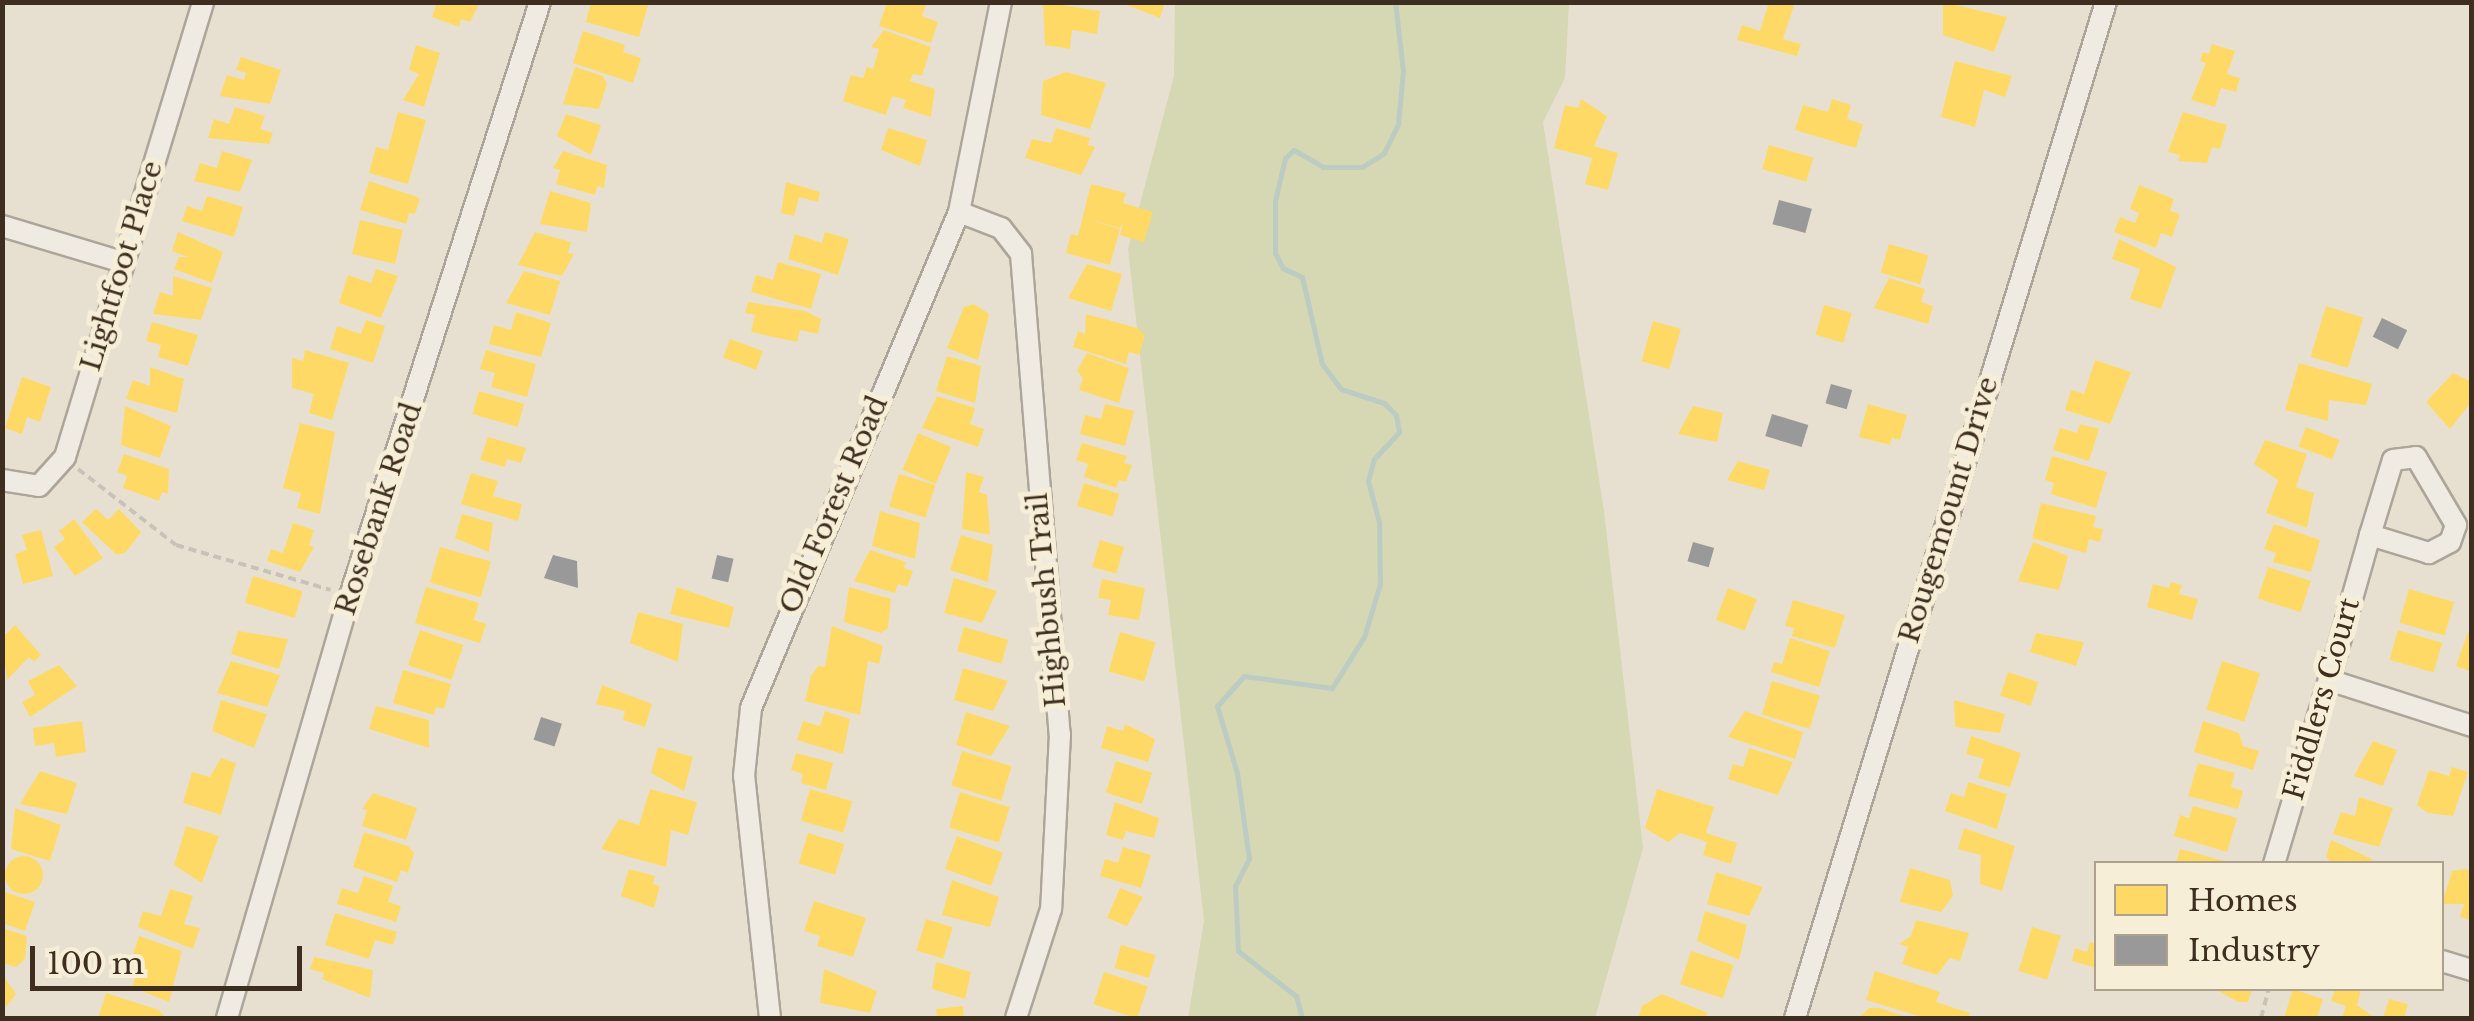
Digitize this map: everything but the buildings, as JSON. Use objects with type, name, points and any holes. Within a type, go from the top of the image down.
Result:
[{"type":"street","name":"Lightfoot Place","points":[[65,458],[203,2]]},
{"type":"street","name":"Rosebank Road","points":[[226,1018],[350,596],[540,2]]},
{"type":"street","name":"Old Forest Road","points":[[770,1018],[744,776],[751,708],[960,212],[1001,2]]},
{"type":"street","name":"Rougemount Drive","points":[[1795,1018],[2106,2]]},
{"type":"street","name":"Highbush Trail","points":[[960,212],[1001,228],[1021,254],[1060,734],[1052,909],[1016,1018]]},
{"type":"street","points":[[2,226],[122,262]]},
{"type":"street","name":"Fiddlers Court","points":[[2275,861],[2329,680],[2370,535],[2392,460],[2416,457],[2456,525],[2450,542],[2428,553],[2370,535]]},
{"type":"street","points":[[2,480],[39,486],[65,458]]},
{"type":"street","points":[[2329,680],[2472,726]]},
{"type":"street","points":[[2444,962],[2472,970]]},
{"type":"path","points":[[65,458],[176,545],[350,596]]},
{"type":"path","points":[[2261,1018],[2268,991]]},
{"type":"green space","points":[[1175,3],[1569,3],[1565,78],[1543,122],[1604,511],[1643,848],[1595,1018],[1188,1018],[1204,921],[1128,249],[1174,76]]},
{"type":"waterway","points":[[1302,1018],[1296,996],[1238,951],[1235,886],[1249,859],[1237,773],[1217,706],[1244,676],[1332,688],[1364,637],[1380,584],[1379,522],[1368,481],[1374,459],[1399,432],[1396,415],[1384,403],[1341,389],[1322,364],[1302,277],[1283,268],[1275,253],[1275,201],[1285,158],[1294,150],[1323,167],[1362,167],[1384,153],[1398,124],[1403,71],[1395,2]]}]
